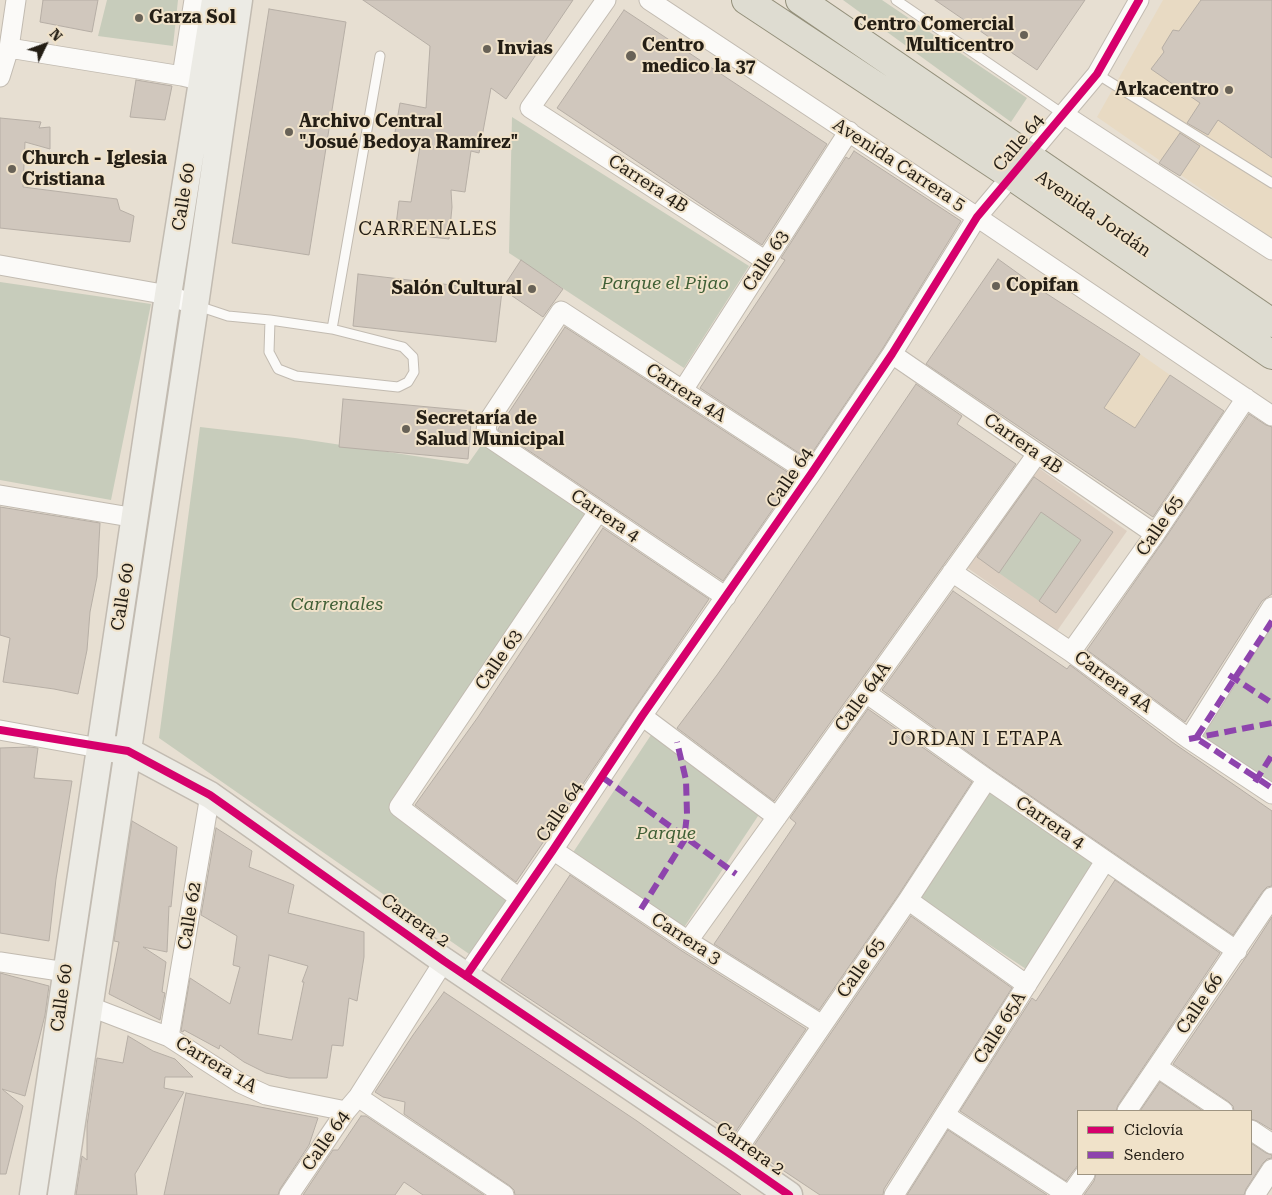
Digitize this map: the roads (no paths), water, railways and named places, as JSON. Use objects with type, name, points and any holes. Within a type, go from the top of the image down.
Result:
[{"type":"main road","name":"Calle 60","points":[[33,1195],[168,295],[192,79],[216,0]]},
{"type":"main road","name":"Calle 60","points":[[61,1195],[91,1007],[239,0]]},
{"type":"main road","name":"Avenida Jordán","points":[[746,0],[1020,166],[1272,323]]},
{"type":"main road","name":"Avenida Jordán","points":[[800,0],[1272,355]]},
{"type":"main road","name":"Carrera 2","points":[[99,748],[128,751],[210,795],[444,961],[789,1195]]},
{"type":"street","points":[[0,77],[10,48],[16,0]]},
{"type":"street","name":"Calle 60","points":[[192,79],[194,0]]},
{"type":"street","name":"Carrera 4B","points":[[606,0],[530,108],[766,261]]},
{"type":"street","name":"Avenida Carrera 5","points":[[649,0],[978,217],[1272,416]]},
{"type":"street","name":"Calle 64","points":[[466,976],[642,716],[726,598],[892,354],[978,217],[1097,74],[1139,0]]},
{"type":"street","points":[[10,48],[192,79]]},
{"type":"street","points":[[1063,114],[1272,250]]},
{"type":"street","name":"Calle 63","points":[[682,390],[848,131]]},
{"type":"street","points":[[0,265],[168,295],[195,305]]},
{"type":"street","name":"Carrera 4A","points":[[486,432],[487,423],[561,311],[811,474]]},
{"type":"street","name":"Carrera 4B","points":[[892,354],[1154,534]]},
{"type":"street","name":"Calle 65","points":[[1072,652],[1246,398]]},
{"type":"street","name":"Carrera 4","points":[[486,432],[490,438],[726,598]]},
{"type":"street","name":"Calle 64A","points":[[688,941],[1037,454]]},
{"type":"street","points":[[0,495],[136,518]]},
{"type":"street","name":"Calle 63","points":[[519,898],[399,807],[598,512]]},
{"type":"street","name":"Carrera 4A","points":[[952,572],[1072,652],[1189,739],[1272,794]]},
{"type":"street","points":[[1189,739],[1271,609]]},
{"type":"street","name":"Carrera 4","points":[[866,693],[987,779],[1237,951]]},
{"type":"street","points":[[642,716],[777,817]]},
{"type":"street","name":"Carrera 2","points":[[0,730],[99,748]]},
{"type":"street","name":"Calle 65","points":[[733,1156],[908,900],[987,779]]},
{"type":"street","name":"Calle 62","points":[[169,1037],[210,795]]},
{"type":"street","name":"Carrera 3","points":[[553,850],[688,941],[822,1025]]},
{"type":"street","name":"Calle 65A","points":[[894,1195],[1105,861]]},
{"type":"street","name":"Calle 66","points":[[1128,1110],[1272,897]]},
{"type":"street","points":[[908,900],[1027,985]]},
{"type":"street","name":"Calle 64","points":[[289,1195],[352,1104],[444,961]]},
{"type":"street","points":[[0,962],[66,972]]},
{"type":"street","name":"Carrera 1A","points":[[91,1007],[169,1037],[240,1083],[266,1095],[352,1104],[504,1195]]},
{"type":"street","points":[[1157,1067],[1222,1110]]},
{"type":"street","points":[[945,1115],[1069,1195],[1084,1175]]},
{"type":"street","points":[[1252,1131],[1272,1144]]},
{"type":"street","points":[[1255,1195],[1272,1169]]},
{"type":"lane","points":[[896,0],[1063,114]]},
{"type":"lane","points":[[332,329],[380,56]]},
{"type":"lane","points":[[1097,74],[1272,183]]},
{"type":"lane","points":[[195,305],[228,316],[270,320],[332,329],[403,347],[413,357],[414,372],[408,382],[398,387],[296,376],[278,369],[269,352],[270,320]]},
{"type":"place","name":"Garza Sol","points":[[139,18]]},
{"type":"place","name":"Centro Comercial Multicentro","points":[[1024,35]]},
{"type":"place","name":"Invias","points":[[487,49]]},
{"type":"place","name":"Centro medico la 37","points":[[631,56]]},
{"type":"place","name":"Arkacentro","points":[[1229,90]]},
{"type":"place","name":"Archivo Central \"Josué Bedoya Ramírez\"","points":[[289,132]]},
{"type":"place","name":"Church - Iglesia Cristiana","points":[[12,169]]},
{"type":"place","name":"Copifan","points":[[996,286]]},
{"type":"place","name":"Salón Cultural","points":[[532,289]]},
{"type":"place","name":"Secretaría de Salud Municipal","points":[[406,429]]},
{"type":"district","name":"CARRENALES","points":[[428,229]]},
{"type":"district","name":"JORDAN I ETAPA","points":[[976,739]]},
{"type":"park label","name":"Parque el Pijao","points":[[665,284]]},
{"type":"park label","name":"Carrenales","points":[[337,605]]},
{"type":"park label","name":"Parque","points":[[666,834]]}]
